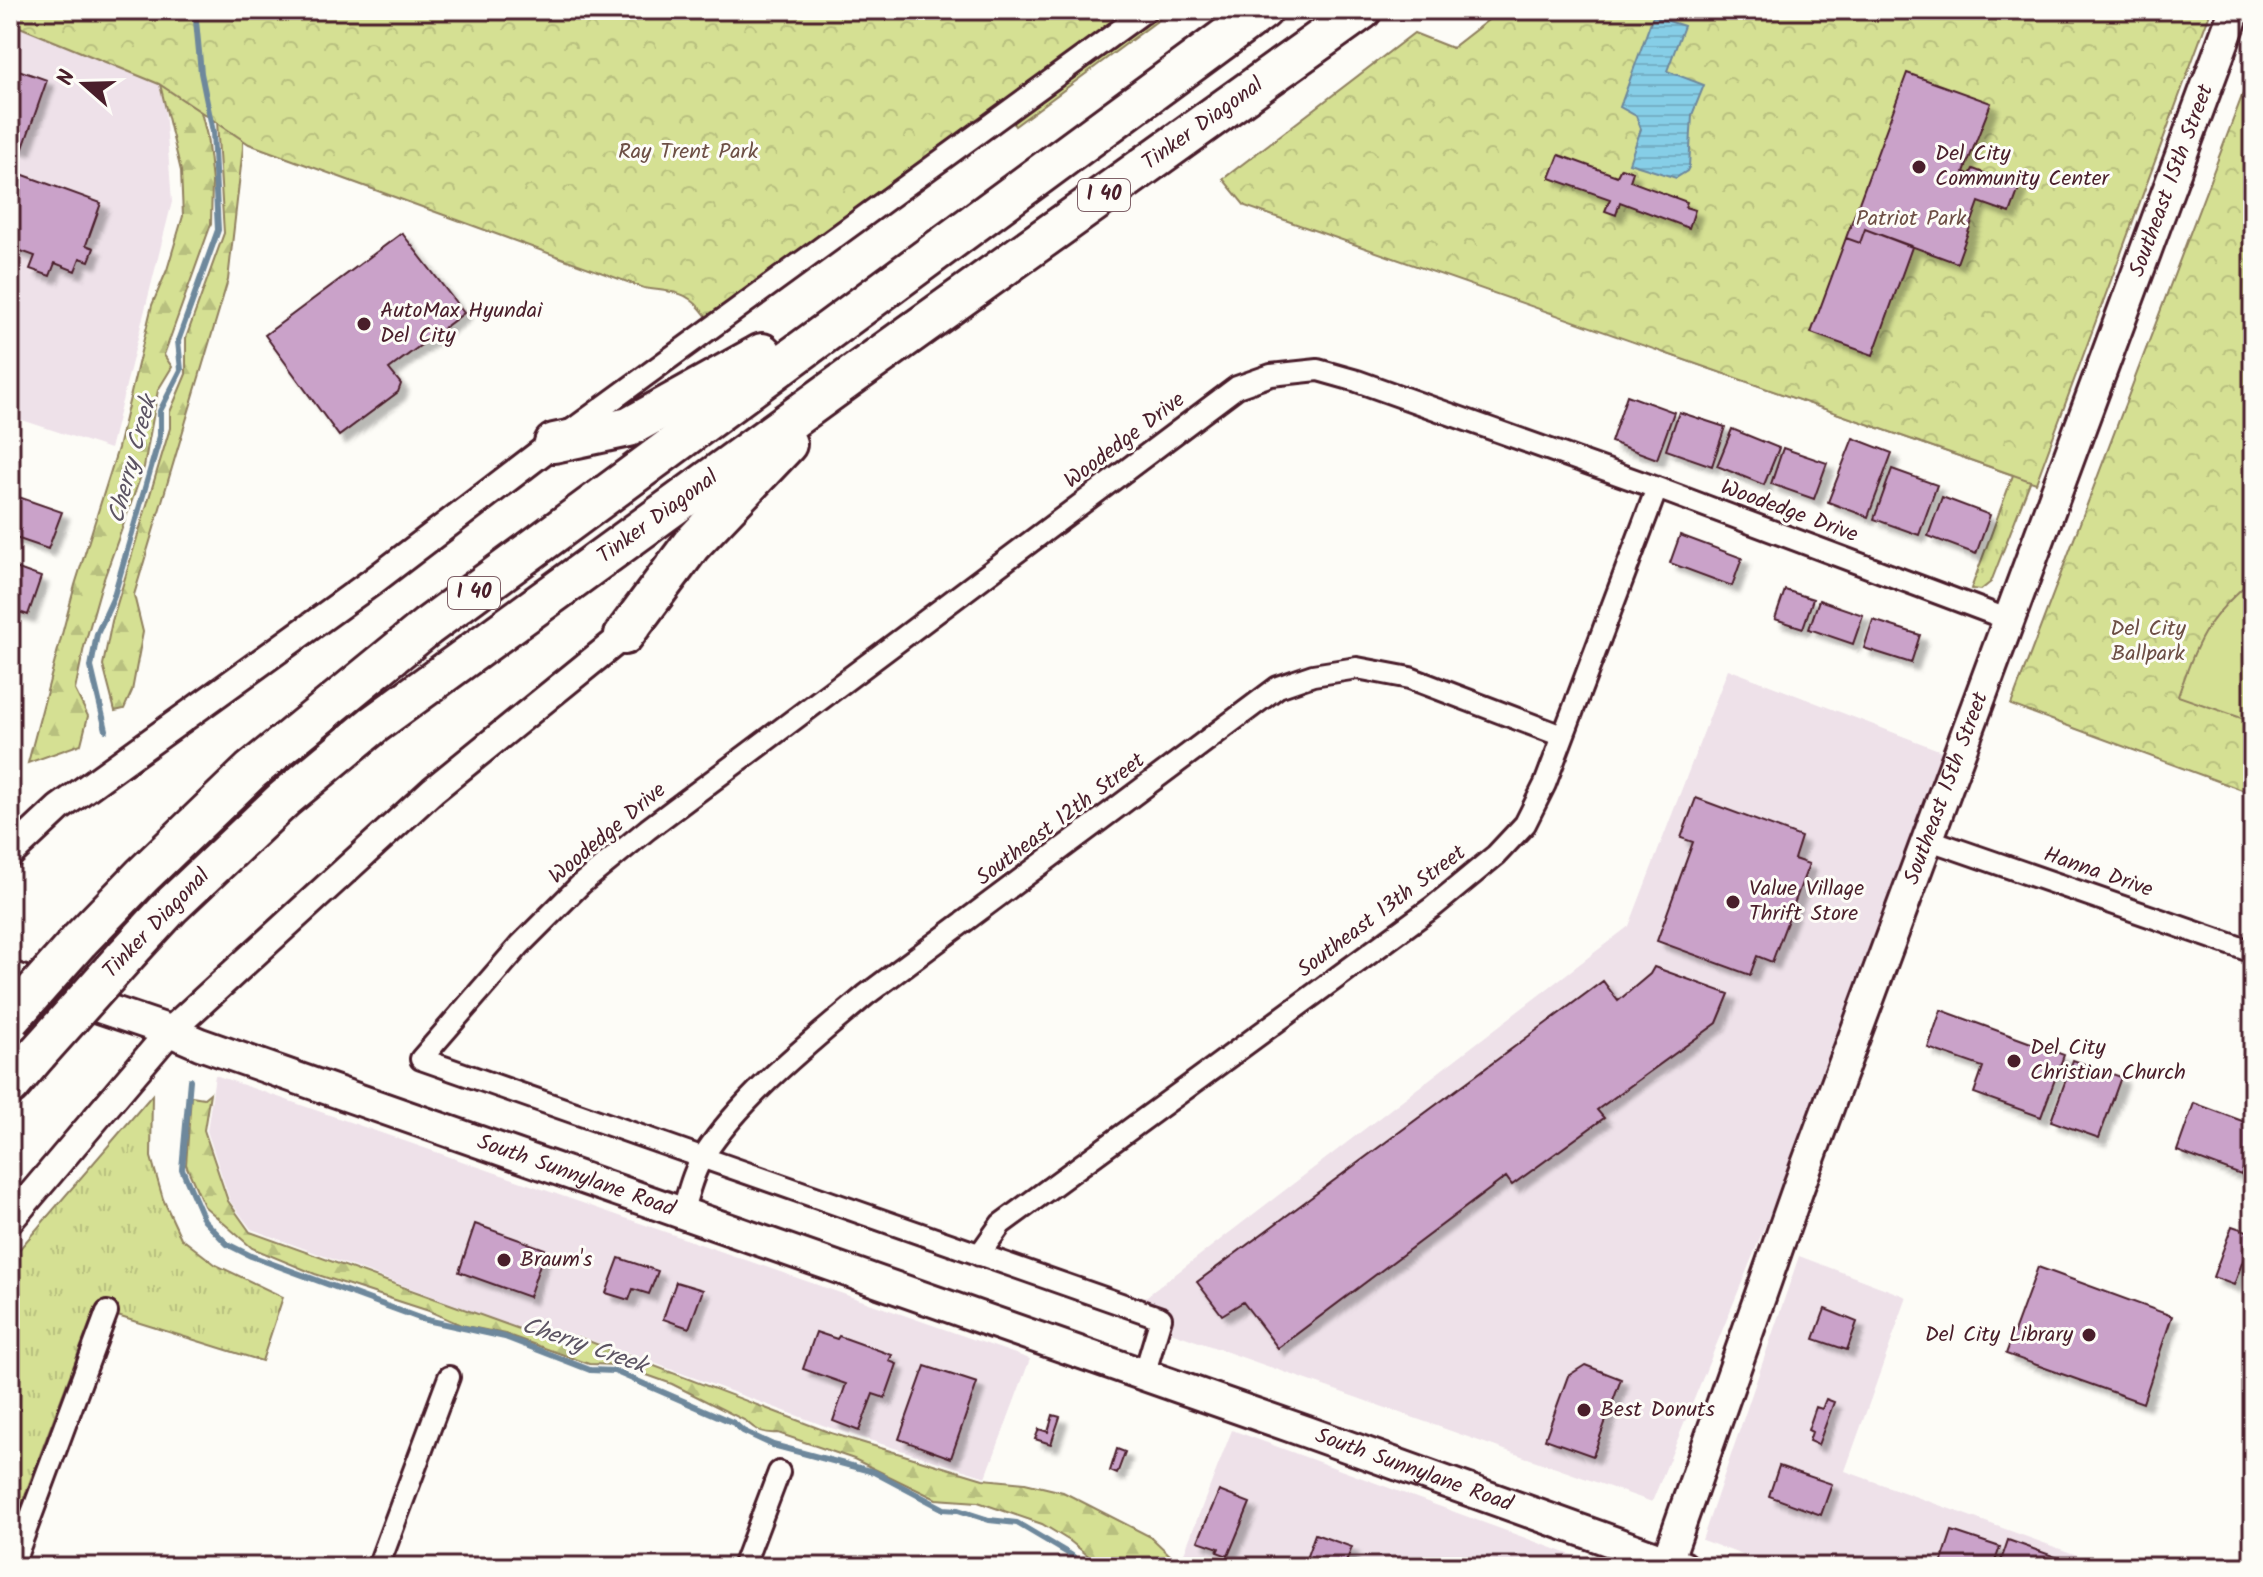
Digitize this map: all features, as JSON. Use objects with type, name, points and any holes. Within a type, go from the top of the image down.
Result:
[{"type":"highway","name":"Tinker Diagonal","points":[[10,1019],[79,941],[251,771],[350,688],[427,627],[1263,10]]},
{"type":"highway","name":"Tinker Diagonal","points":[[10,1086],[170,907],[284,799],[373,725],[846,380],[1362,10]]},
{"type":"highway","points":[[554,443],[638,423],[897,278]]},
{"type":"highway","points":[[624,635],[691,545],[846,380]]},
{"type":"main road","name":"Southeast 15th Street","points":[[1672,1565],[1799,1186],[2235,10]]},
{"type":"main road","name":"South Sunnylane Road","points":[[10,977],[1144,1375],[1672,1565]]},
{"type":"street","points":[[10,854],[59,808],[372,582],[554,443],[1147,10]]},
{"type":"street","name":"Woodedge Drive","points":[[702,1157],[421,1059],[520,945],[581,884],[648,829],[1237,387],[1271,375],[1318,370],[1372,386],[1657,488],[2007,619]]},
{"type":"street","name":"Southeast 13th Street","points":[[979,1255],[1001,1224],[1433,907],[1496,855],[1525,824],[1545,784],[1657,488]]},
{"type":"street","points":[[10,1220],[170,1031],[433,790],[624,635]]},
{"type":"street","name":"Southeast 12th Street","points":[[682,1213],[702,1157],[735,1115],[802,1051],[866,995],[1278,687],[1313,675],[1357,668],[1410,678],[1562,736]]},
{"type":"street","name":"Hanna Drive","points":[[1927,839],[2253,952]]},
{"type":"street","points":[[702,1157],[1161,1318],[1144,1375]]},
{"type":"street","points":[[12,1567],[107,1312]]},
{"type":"street","points":[[378,1567],[449,1377]]},
{"type":"street","points":[[743,1567],[779,1472]]},
{"type":"shaded area","points":[[10,23],[159,84],[164,96],[172,202],[110,449],[10,416]]},
{"type":"shaded area","points":[[1728,669],[1957,757],[1652,1502],[1134,1319],[1143,1299],[1629,926]]},
{"type":"shaded area","points":[[215,1075],[1030,1359],[986,1477],[828,1427],[577,1335],[574,1344],[535,1330],[521,1329],[251,1229],[230,1201],[207,1131]]},
{"type":"shaded area","points":[[1799,1256],[1907,1297],[1845,1471],[2110,1567],[1775,1567],[1702,1540]]},
{"type":"shaded area","points":[[1232,1430],[1604,1567],[1218,1567],[1182,1558]]},
{"type":"green space","name":"Ray Trent Park","points":[[10,10],[1172,10],[1015,126],[999,103],[707,317],[693,301],[680,294],[644,288],[249,144],[159,84],[10,23]]},
{"type":"green space","name":"Patriot Park","points":[[1501,10],[2211,10],[2036,483],[1245,206],[1223,179],[1414,33],[1452,48]]},
{"type":"green space","points":[[213,57],[243,128],[228,280],[134,595],[143,632],[132,691],[124,709],[115,711],[103,665],[112,621],[170,428],[170,412],[186,374],[186,338],[224,233]]},
{"type":"green space","name":"Del City Ballpark","points":[[2253,67],[2253,794],[2011,705]]},
{"type":"green space","points":[[190,68],[207,136],[212,182],[211,224],[164,355],[172,367],[158,390],[144,467],[101,587],[84,647],[75,690],[88,716],[81,744],[28,763],[75,585],[118,448],[152,305],[167,270],[183,216],[181,171],[157,72]]},
{"type":"green space","points":[[1662,352],[2033,474],[1991,582],[1981,590],[1971,589],[2013,475]]},
{"type":"green space","points":[[2253,583],[2253,722],[2178,696],[2197,647],[2211,622],[2247,584]]},
{"type":"green space","points":[[210,1093],[204,1130],[228,1201],[250,1232],[522,1330],[535,1331],[574,1345],[578,1337],[831,1433],[983,1479],[1025,1483],[1063,1492],[1151,1537],[1173,1558],[1214,1567],[1102,1567],[1070,1541],[1042,1524],[978,1502],[936,1499],[854,1459],[778,1433],[760,1431],[672,1384],[619,1365],[589,1364],[505,1334],[461,1325],[429,1311],[315,1274],[252,1248],[204,1206],[186,1165],[191,1096],[204,1098]]},
{"type":"green space","points":[[152,1095],[151,1157],[163,1199],[181,1238],[216,1265],[283,1297],[262,1361],[95,1309],[14,1524],[10,1523],[10,1260]]},
{"type":"water","points":[[1653,16],[1684,26],[1667,71],[1704,85],[1692,115],[1689,167],[1676,178],[1629,163],[1641,129],[1636,116],[1620,107]]},
{"type":"building","points":[[10,67],[47,80],[23,148],[10,144]]},
{"type":"building","name":"Del City Community Center","points":[[1907,73],[1991,103],[1964,172],[1970,175],[1973,169],[2020,186],[2010,213],[1979,202],[1957,263],[1865,229],[1860,243],[1846,238]]},
{"type":"building","points":[[1559,155],[1617,176],[1621,168],[1633,172],[1630,181],[1687,202],[1685,207],[1695,210],[1689,228],[1620,202],[1616,215],[1605,211],[1610,199],[1550,178]]},
{"type":"building","points":[[10,170],[101,203],[86,245],[94,248],[89,261],[80,258],[75,271],[55,263],[50,276],[30,269],[35,256],[10,247]]},
{"type":"building","points":[[1865,229],[1912,247],[1873,355],[1811,333],[1846,238],[1860,243]]},
{"type":"building","name":"AutoMax Hyundai Del City","points":[[402,233],[464,313],[389,369],[401,384],[398,392],[339,436],[265,335]]},
{"type":"building","points":[[1627,395],[1674,412],[1657,459],[1611,442]]},
{"type":"building","points":[[1679,412],[1725,427],[1712,466],[1666,450]]},
{"type":"building","points":[[1732,429],[1779,448],[1764,485],[1717,466]]},
{"type":"building","points":[[1853,438],[1892,453],[1868,517],[1828,502]]},
{"type":"building","points":[[1783,448],[1827,463],[1814,499],[1771,484]]},
{"type":"building","points":[[1892,469],[1937,485],[1919,535],[1874,519]]},
{"type":"building","points":[[10,494],[62,512],[48,549],[10,536]]},
{"type":"building","points":[[1942,497],[1990,515],[1976,554],[1928,536]]},
{"type":"building","points":[[1680,535],[1742,558],[1732,586],[1670,563]]},
{"type":"building","points":[[10,566],[41,577],[28,615],[10,609]]},
{"type":"building","points":[[1785,590],[1813,599],[1803,628],[1775,619]]},
{"type":"building","points":[[1819,600],[1863,615],[1853,644],[1809,629]]},
{"type":"building","points":[[1873,620],[1920,635],[1911,663],[1864,648]]},
{"type":"building","name":"Value Village Thrift Store","points":[[1696,798],[1801,837],[1794,859],[1809,864],[1772,962],[1757,956],[1750,975],[1657,941],[1693,842],[1681,838]]},
{"type":"building","points":[[1654,967],[1729,994],[1717,1023],[1597,1110],[1604,1118],[1512,1185],[1506,1177],[1278,1348],[1243,1302],[1222,1315],[1197,1282],[1603,981],[1618,1001]]},
{"type":"building","name":"Del City Christian Church","points":[[1941,1010],[2064,1055],[2041,1117],[1974,1093],[1983,1067],[1928,1048]]},
{"type":"building","points":[[2073,1060],[2121,1077],[2099,1138],[2051,1121]]},
{"type":"building","points":[[2194,1103],[2253,1125],[2253,1142],[2241,1175],[2177,1151]]},
{"type":"building","points":[[475,1224],[545,1249],[529,1297],[459,1272]]},
{"type":"building","points":[[2232,1226],[2253,1233],[2234,1285],[2213,1277]]},
{"type":"building","points":[[619,1258],[658,1271],[649,1294],[633,1289],[629,1300],[606,1293]]},
{"type":"building","name":"Del City Library","points":[[2038,1267],[2172,1316],[2143,1403],[2006,1354]]},
{"type":"building","points":[[676,1282],[703,1290],[689,1328],[663,1319]]},
{"type":"building","points":[[1825,1309],[1857,1322],[1847,1350],[1814,1339]]},
{"type":"building","points":[[816,1332],[837,1339],[839,1336],[892,1355],[889,1361],[897,1364],[885,1398],[873,1394],[859,1431],[833,1421],[846,1384],[803,1369]]},
{"type":"building","points":[[1585,1365],[1621,1379],[1593,1456],[1545,1439],[1568,1376]]},
{"type":"building","points":[[925,1366],[977,1383],[951,1458],[899,1439]]},
{"type":"building","points":[[1826,1399],[1834,1402],[1818,1445],[1809,1441],[1812,1432],[1808,1430],[1816,1407],[1822,1409]]},
{"type":"building","points":[[1053,1415],[1060,1417],[1051,1444],[1035,1439],[1039,1429],[1048,1432]]},
{"type":"building","points":[[1117,1449],[1125,1452],[1117,1474],[1110,1471]]},
{"type":"building","points":[[1779,1466],[1832,1484],[1821,1515],[1769,1496]]},
{"type":"building","points":[[1219,1491],[1250,1503],[1228,1556],[1217,1552],[1219,1548],[1198,1541]]},
{"type":"building","points":[[1952,1531],[2000,1547],[1993,1567],[1940,1567]]},
{"type":"building","points":[[1315,1534],[1352,1547],[1344,1567],[1303,1567]]},
{"type":"building","points":[[2008,1540],[2070,1562],[2068,1567],[1999,1567]]},
{"type":"waterway","name":"Cherry Creek","points":[[106,730],[91,667],[97,634],[113,599],[160,436],[160,411],[181,370],[178,341],[218,230],[213,132],[201,73],[195,10]]},
{"type":"waterway","name":"Cherry Creek","points":[[190,1080],[182,1169],[204,1220],[227,1244],[251,1256],[422,1319],[505,1337],[590,1370],[614,1371],[734,1423],[743,1431],[773,1445],[874,1472],[944,1509],[1017,1523],[1071,1555],[1085,1567]]},
{"type":"place","name":"Del City Community Center","points":[[1919,167]]},
{"type":"place","name":"AutoMax Hyundai Del City","points":[[364,324]]},
{"type":"place","name":"Value Village Thrift Store","points":[[1733,902]]},
{"type":"place","name":"Del City Christian Church","points":[[2014,1061]]},
{"type":"place","name":"Braum's","points":[[504,1260]]},
{"type":"place","name":"Del City Library","points":[[2089,1335]]},
{"type":"place","name":"Best Donuts","points":[[1584,1410]]}]
